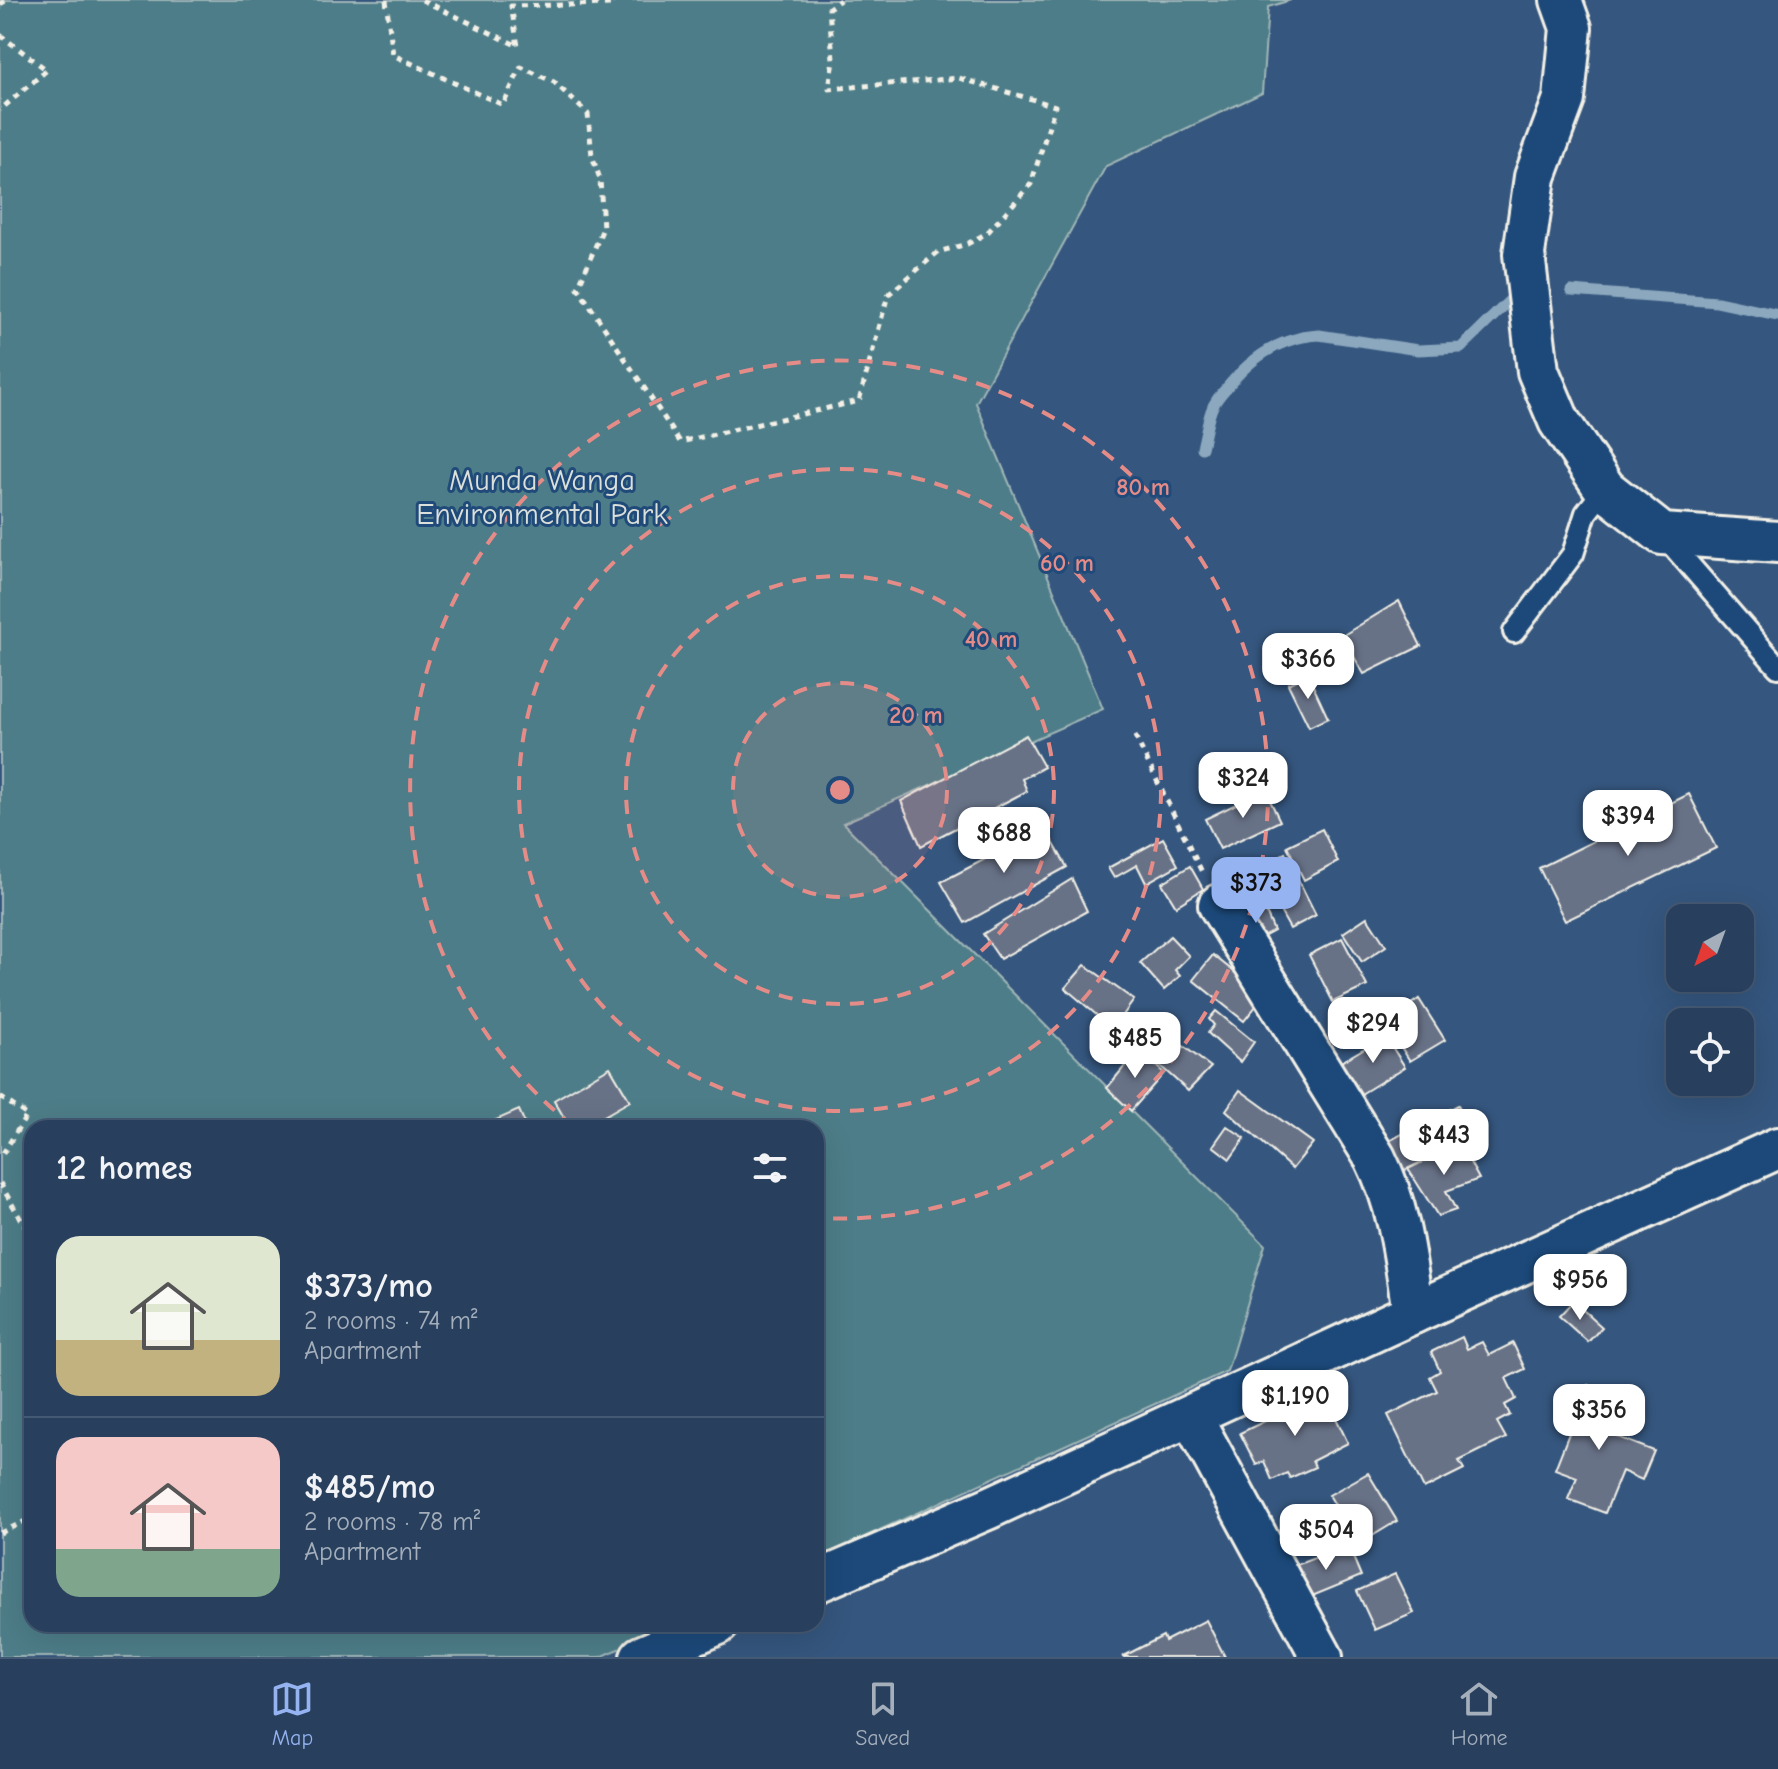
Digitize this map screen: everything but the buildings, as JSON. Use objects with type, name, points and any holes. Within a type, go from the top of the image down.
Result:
[{"type":"street","points":[[1561,0],[1571,28],[1564,99],[1535,177],[1524,254],[1538,371],[1559,421],[1605,489],[1662,534],[1778,542]]},
{"type":"street","points":[[1219,905],[1390,1187],[1399,1219],[1413,1313]]},
{"type":"street","points":[[824,1579],[989,1508],[1778,1148]]},
{"type":"street","points":[[1191,1416],[1322,1657]]},
{"type":"street","points":[[641,1657],[699,1632]]},
{"type":"lane","points":[[1514,632],[1573,554],[1586,513],[1605,489]]},
{"type":"lane","points":[[1662,534],[1778,667]]},
{"type":"path","points":[[0,4],[7,0]]},
{"type":"path","points":[[386,0],[393,55],[503,105],[521,67],[554,82],[588,114],[592,156],[600,179],[603,228],[578,288],[680,442],[859,401],[888,295],[938,252],[967,244],[987,233],[1031,184],[1055,106],[959,78],[829,89],[833,59],[829,8],[840,0]]},
{"type":"path","points":[[422,0],[518,46],[511,6],[615,4],[614,0]]},
{"type":"path","points":[[0,35],[47,70],[0,110]]},
{"type":"path","points":[[1135,736],[1219,905]]},
{"type":"path","points":[[0,1097],[27,1115],[0,1158]]},
{"type":"path","points":[[0,1183],[24,1225]]},
{"type":"path","points":[[0,1533],[24,1522]]},
{"type":"green space","name":"Munda Wanga Environmental Park","points":[[0,0],[1291,0],[1268,7],[1262,93],[1106,166],[976,403],[1103,709],[843,823],[1265,1245],[1227,1371],[824,1555],[824,1120],[24,1120],[24,1632],[656,1632],[601,1657],[0,1657]]},
{"type":"waterway","points":[[1571,291],[1717,302],[1778,315]]},
{"type":"waterway","points":[[1202,448],[1211,411],[1218,397],[1247,366],[1280,344],[1319,335],[1418,350],[1461,348],[1511,299]]}]
